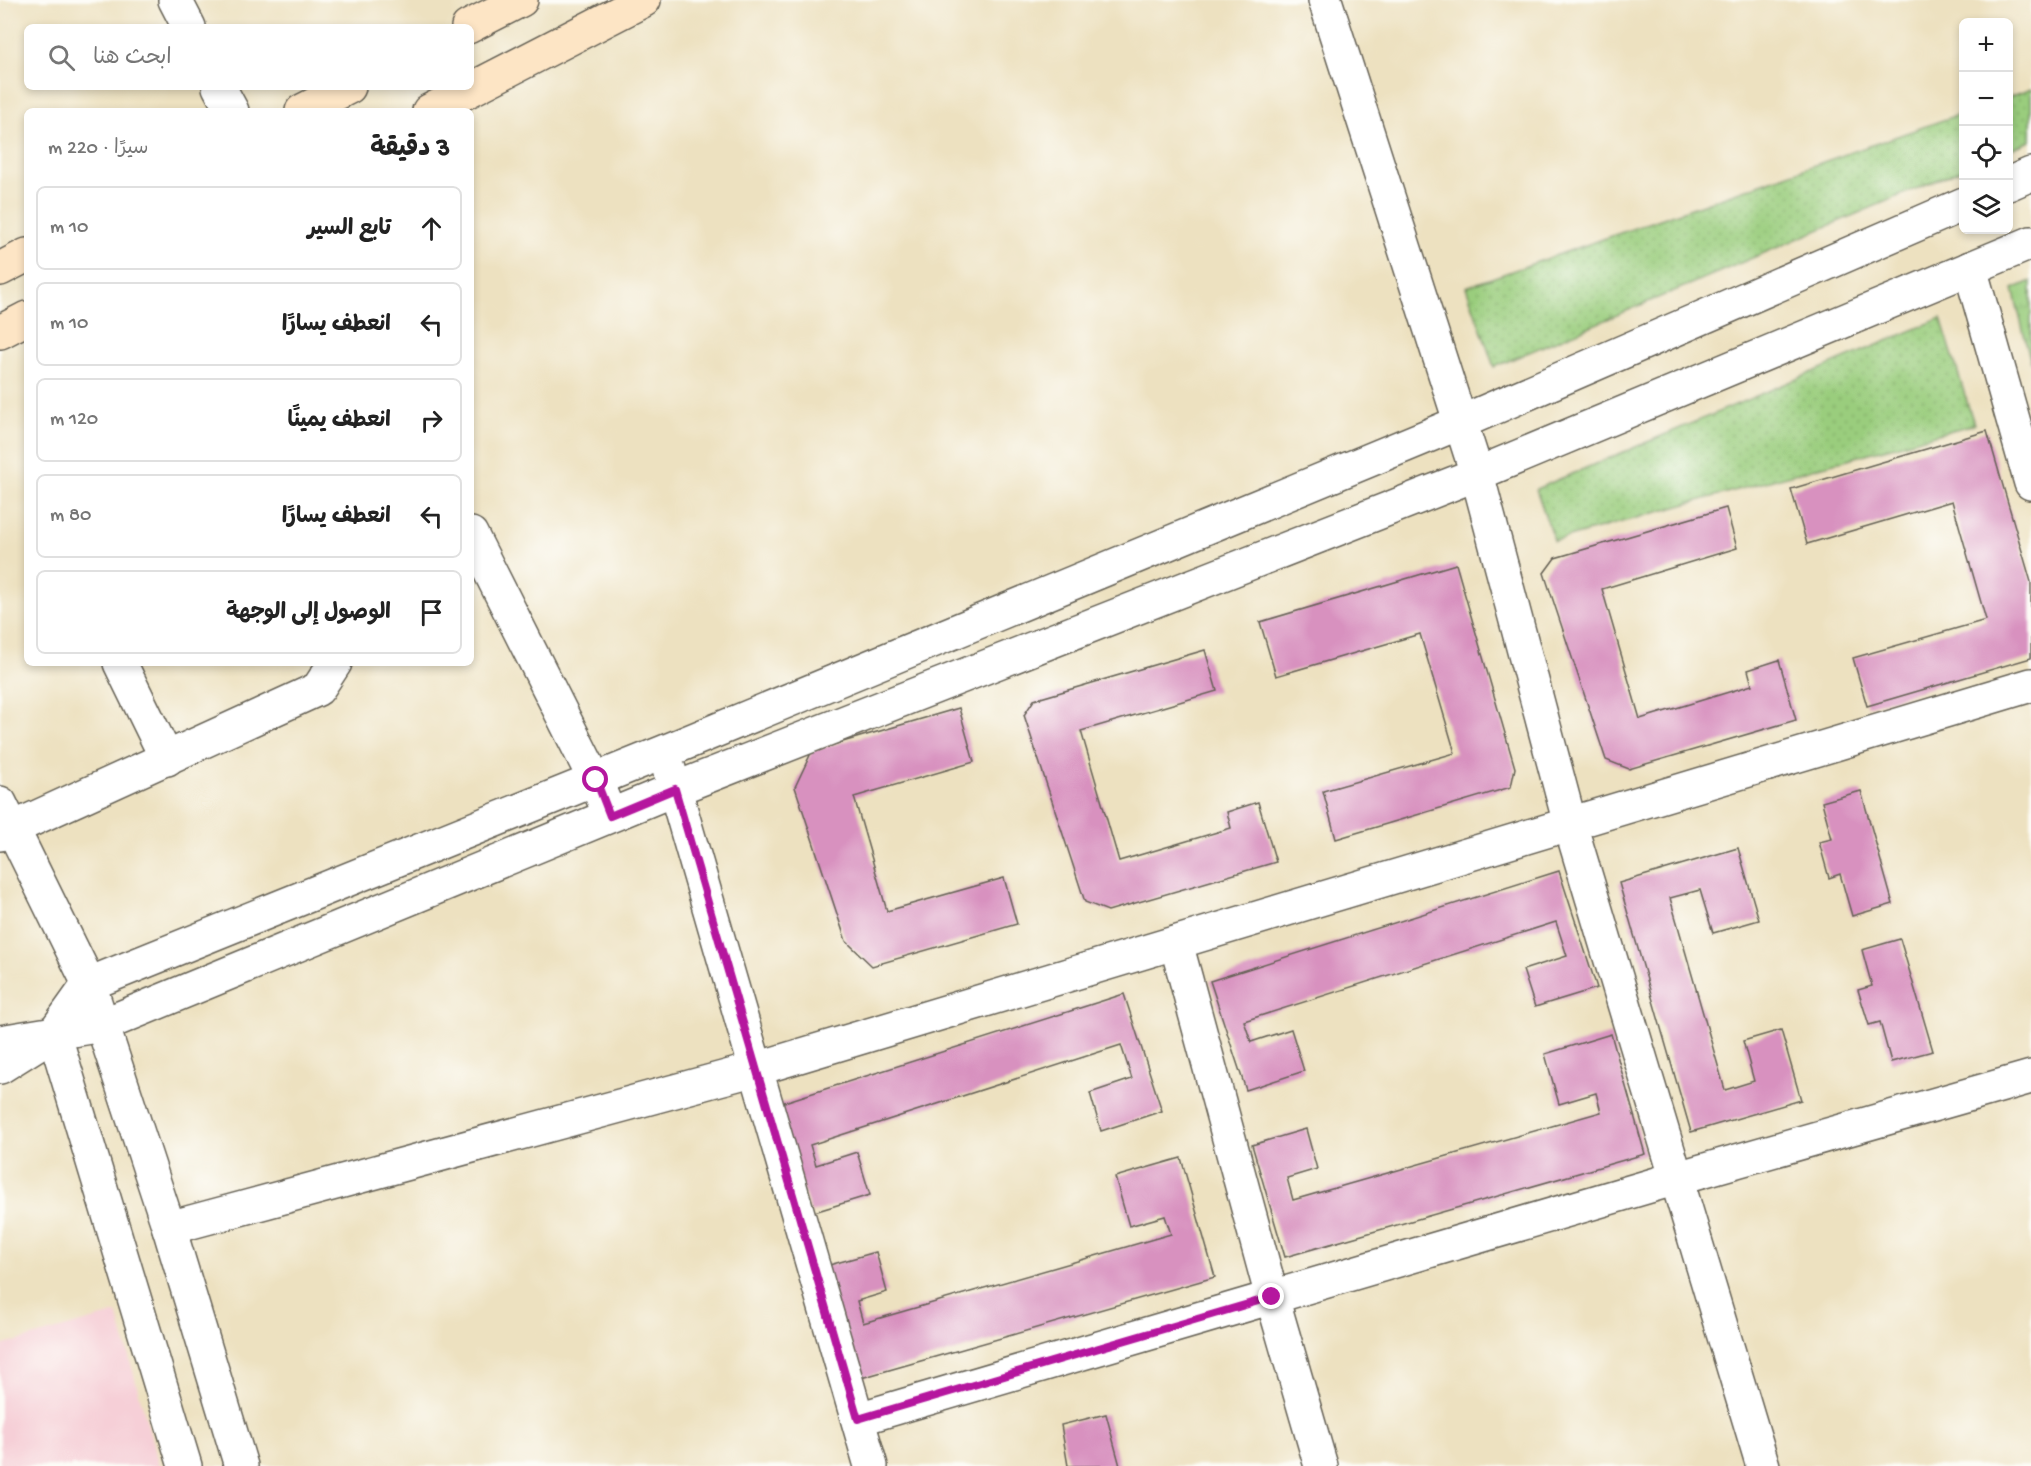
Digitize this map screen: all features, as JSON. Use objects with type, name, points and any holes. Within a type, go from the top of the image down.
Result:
[{"type":"main road","points":[[474,24],[521,0]]},
{"type":"main road","points":[[474,88],[644,0]]},
{"type":"main road","points":[[308,108],[343,90]]},
{"type":"main road","points":[[435,108],[470,90]]},
{"type":"main road","points":[[0,269],[24,257]]},
{"type":"main road","points":[[0,332],[24,320]]},
{"type":"street","points":[[175,0],[187,24]]},
{"type":"street","points":[[1325,0],[1477,474],[1570,824],[1763,1466]]},
{"type":"street","points":[[221,90],[230,108]]},
{"type":"street","points":[[2013,182],[2031,174]]},
{"type":"street","points":[[0,1067],[54,1033],[89,984],[596,780],[1459,423],[1959,206]]},
{"type":"street","points":[[0,1042],[103,1025],[675,789],[1477,474],[2031,243]]},
{"type":"street","points":[[1970,268],[2031,483]]},
{"type":"street","points":[[474,540],[596,780],[610,816]]},
{"type":"street","points":[[121,666],[167,759]]},
{"type":"street","points":[[241,1466],[169,1228],[89,984],[4,822],[167,759],[318,689],[333,666]]},
{"type":"street","points":[[169,1228],[756,1069],[2031,685]]},
{"type":"street","points":[[664,752],[871,1466]]},
{"type":"street","points":[[1176,943],[1272,1297],[1321,1466]]},
{"type":"street","points":[[54,1033],[185,1466]]},
{"type":"street","points":[[858,1419],[1677,1178],[2031,1077]]},
{"type":"shaded area","points":[[117,1313],[159,1466],[0,1466],[0,1346]]},
{"type":"green space","points":[[2031,89],[2031,141],[2013,148],[2013,126],[2013,96]]},
{"type":"green space","points":[[1959,114],[1959,171],[1494,367],[1466,287]]},
{"type":"green space","points":[[2031,281],[2031,363],[2013,289]]},
{"type":"green space","points":[[1941,318],[1974,424],[1554,541],[1536,489]]},
{"type":"building","points":[[1987,431],[2031,582],[2031,658],[1867,706],[1853,658],[1986,620],[1952,501],[1807,544],[1791,489]]},
{"type":"building","points":[[1726,508],[1737,548],[1602,589],[1640,719],[1752,685],[1748,670],[1779,660],[1796,720],[1629,769],[1606,760],[1544,573],[1555,558]]},
{"type":"building","points":[[1456,564],[1515,768],[1511,787],[1336,839],[1323,791],[1455,753],[1420,634],[1276,676],[1260,622]]},
{"type":"building","points":[[1205,650],[1217,691],[1081,731],[1119,861],[1231,828],[1227,812],[1258,802],[1276,862],[1108,911],[1085,902],[1024,715],[1034,700]]},
{"type":"building","points":[[959,708],[974,762],[854,797],[887,911],[1004,878],[1017,924],[872,966],[846,941],[795,787],[812,751]]},
{"type":"building","points":[[1861,791],[1893,904],[1852,916],[1840,874],[1829,878],[1819,842],[1832,839],[1822,802]]},
{"type":"building","points":[[1738,848],[1759,920],[1713,933],[1700,890],[1670,898],[1725,1090],[1754,1081],[1743,1041],[1781,1030],[1801,1100],[1691,1132],[1619,883]]},
{"type":"building","points":[[1559,871],[1597,988],[1535,1007],[1523,970],[1567,956],[1556,922],[1244,1021],[1251,1042],[1291,1029],[1304,1071],[1246,1090],[1210,981]]},
{"type":"building","points":[[1900,939],[1933,1051],[1891,1062],[1880,1022],[1869,1025],[1858,990],[1872,986],[1862,950]]},
{"type":"building","points":[[1124,994],[1162,1111],[1101,1131],[1090,1093],[1132,1079],[1121,1045],[810,1145],[816,1165],[857,1152],[870,1195],[811,1213],[775,1105]]},
{"type":"building","points":[[1611,1034],[1645,1154],[1285,1257],[1252,1145],[1306,1129],[1317,1169],[1287,1178],[1293,1200],[1601,1112],[1596,1093],[1559,1104],[1545,1054]]},
{"type":"building","points":[[1181,1158],[1215,1277],[854,1380],[822,1267],[876,1252],[887,1292],[857,1301],[863,1323],[1171,1234],[1165,1216],[1129,1226],[1115,1177]]},
{"type":"building","points":[[1106,1414],[1120,1466],[1068,1466],[1061,1425]]},
{"type":"route","points":[[596,780],[610,816],[675,789],[858,1419],[1272,1297]]}]
